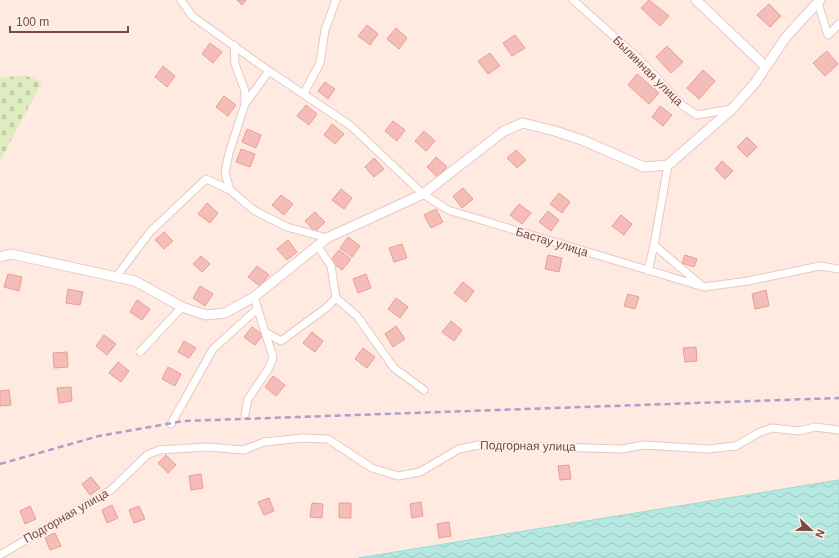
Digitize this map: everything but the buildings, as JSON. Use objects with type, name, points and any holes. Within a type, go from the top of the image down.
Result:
[{"type":"street","name":"Бастау улица","points":[[181,0],[192,16],[269,71],[304,93],[351,126],[423,194],[448,210],[704,288],[748,281],[820,266],[839,269]]},
{"type":"street","points":[[304,93],[320,63],[325,30],[336,0]]},
{"type":"street","name":"Былинная улица","points":[[573,0],[637,57],[683,106],[697,115],[732,109]]},
{"type":"street","points":[[696,0],[765,66]]},
{"type":"street","points":[[0,257],[11,254],[135,281],[182,307],[206,315],[224,313],[254,297],[327,238],[423,194],[504,131],[523,123],[555,130],[644,166],[668,165],[732,109],[755,83],[765,66],[786,37],[819,1]]},
{"type":"street","points":[[819,1],[828,34],[839,24]]},
{"type":"street","points":[[234,45],[236,64],[245,90],[245,104]]},
{"type":"street","points":[[230,190],[225,173],[229,153],[245,104],[269,71]]},
{"type":"street","points":[[648,271],[668,165]]},
{"type":"street","points":[[116,277],[150,232],[206,179],[230,190],[262,214],[287,227],[327,238]]},
{"type":"street","points":[[317,245],[331,266],[336,298],[357,316],[394,368],[424,390]]},
{"type":"street","points":[[654,245],[704,288]]},
{"type":"street","points":[[245,414],[248,399],[269,368],[273,357],[254,297]]},
{"type":"street","points":[[266,332],[281,341],[326,308],[336,298]]},
{"type":"street","points":[[140,352],[182,307]]},
{"type":"street","points":[[171,424],[213,349],[257,309]]},
{"type":"street","name":"Подгорная улица","points":[[0,555],[111,490],[147,455],[159,450],[207,447],[244,450],[264,442],[303,438],[328,439],[372,468],[398,476],[420,472],[459,449],[478,445],[622,449],[644,445],[708,449],[736,446],[758,432],[772,428],[799,431],[815,427],[839,430]]},
{"type":"green space","points":[[24,75],[42,82],[0,161],[0,78]]},
{"type":"water","points":[[839,480],[839,558],[358,558]]},
{"type":"railway","points":[[0,464],[99,436],[184,421],[839,398]]}]
